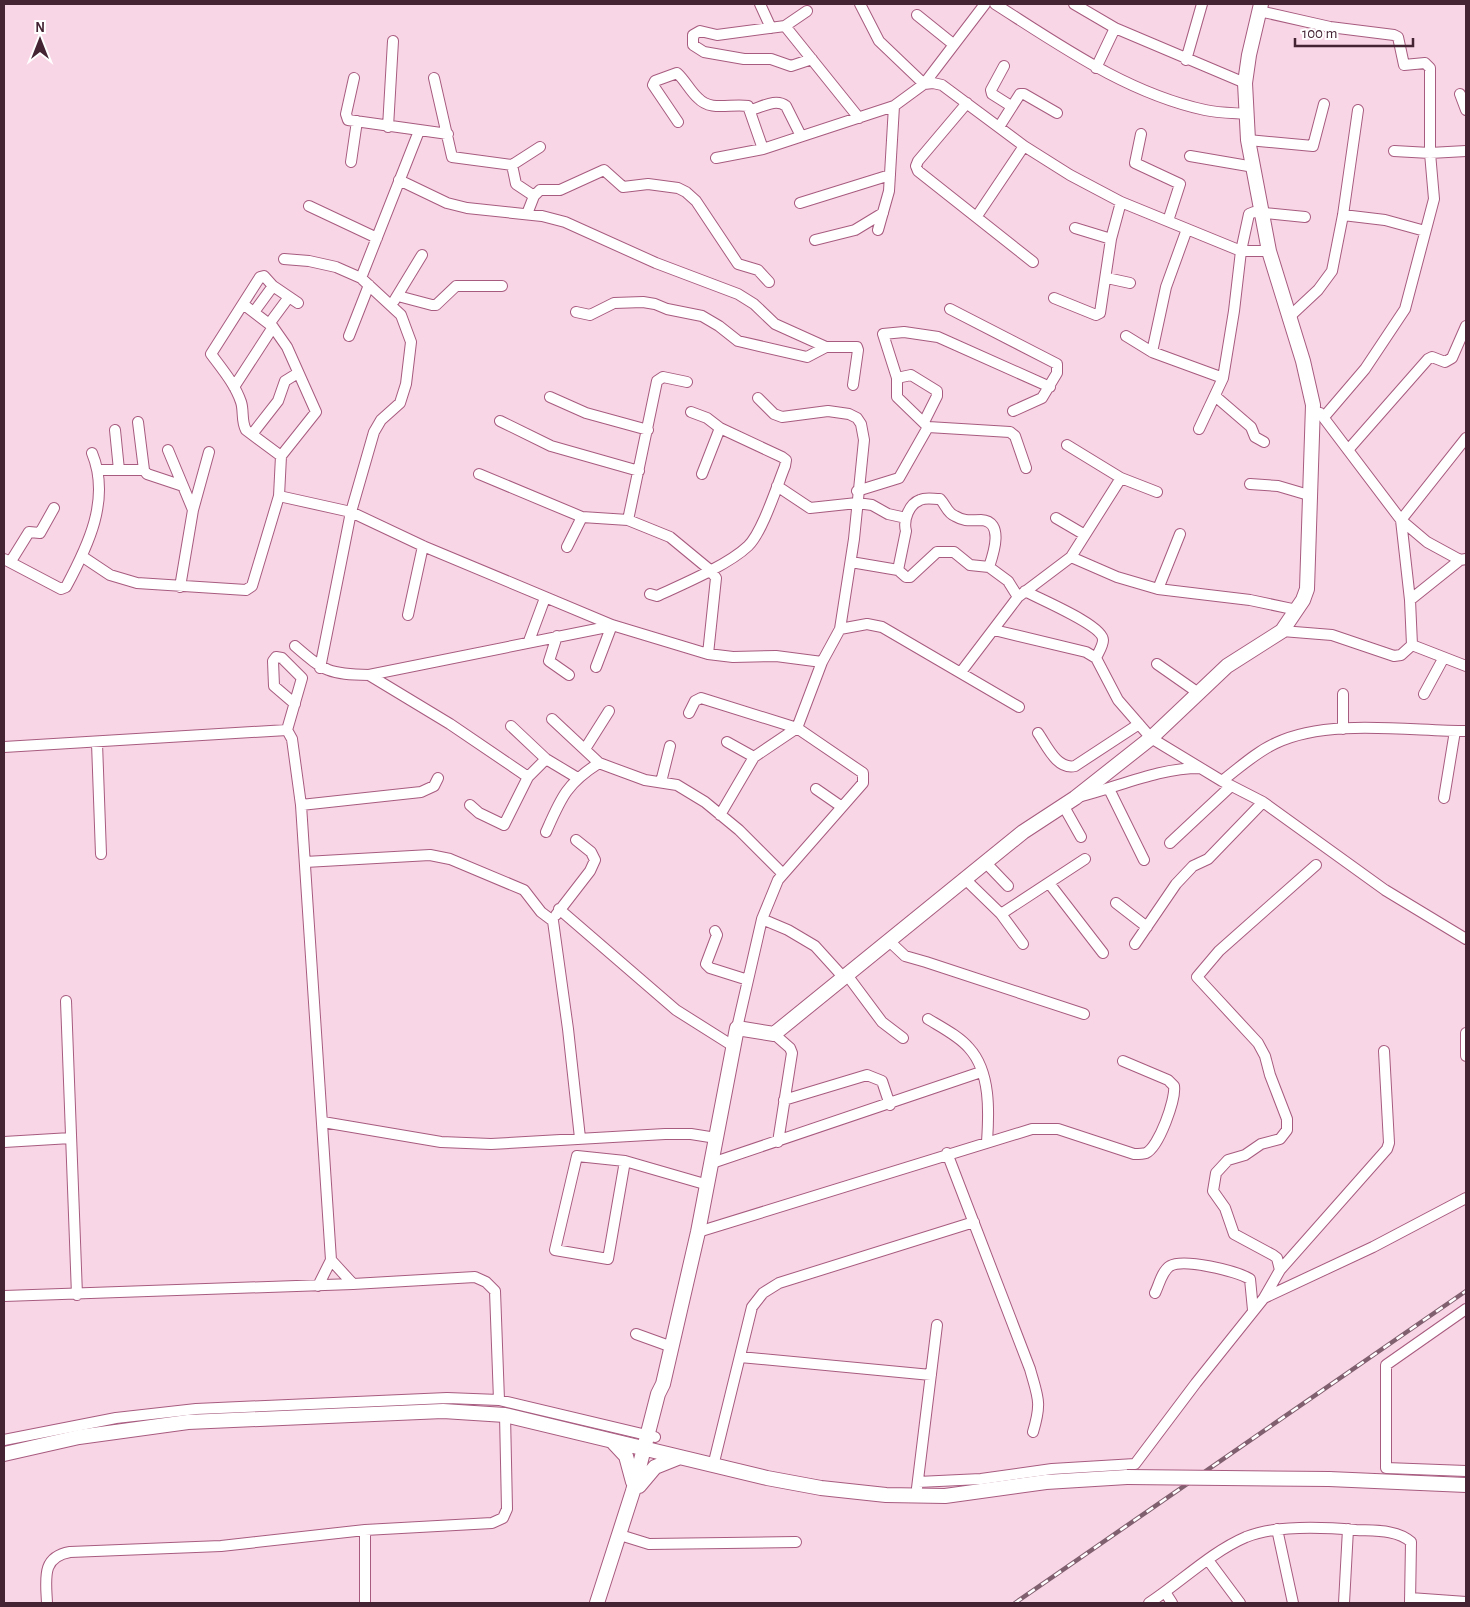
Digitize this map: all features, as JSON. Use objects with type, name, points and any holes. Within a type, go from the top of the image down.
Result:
[{"type":"main road","points":[[597,1603],[664,1397],[663,1384],[708,1185],[737,1028],[774,1034],[964,878],[1151,738],[1197,692],[1227,666],[1282,632],[1297,610],[1306,589],[1312,496],[1313,405],[1303,361],[1288,318],[1269,251],[1248,140],[1245,83],[1260,7]]},
{"type":"main road","points":[[4,1454],[79,1437],[188,1422],[397,1406],[505,1415],[611,1440],[650,1442],[681,1457],[713,1466],[821,1488],[917,1489],[1127,1477],[1329,1479],[1466,1485]]},
{"type":"main road","points":[[611,1440],[626,1456],[631,1466],[635,1487]]},
{"type":"main road","points":[[635,1487],[655,1467],[681,1457]]},
{"type":"street","points":[[760,4],[771,28]]},
{"type":"street","points":[[860,4],[879,41],[924,84]]},
{"type":"street","points":[[716,158],[763,148],[894,106],[924,84],[952,44],[985,4]]},
{"type":"street","points":[[995,4],[1096,68],[1160,97],[1206,110],[1246,114]]},
{"type":"street","points":[[1074,4],[1116,28],[1186,60],[1245,83]]},
{"type":"street","points":[[1186,60],[1202,4]]},
{"type":"street","points":[[1260,7],[1330,27],[1398,37],[1404,65],[1425,64],[1430,68],[1430,152],[1434,199],[1405,309],[1365,369],[1324,417]]},
{"type":"street","points":[[807,11],[785,26],[717,35],[700,30],[693,35],[692,40],[693,45],[704,52],[744,59],[771,60],[791,66],[812,59]]},
{"type":"street","points":[[917,15],[952,44]]},
{"type":"street","points":[[785,26],[859,118]]},
{"type":"street","points":[[1096,68],[1116,28]]},
{"type":"street","points":[[388,127],[393,41]]},
{"type":"street","points":[[1004,66],[991,90],[992,94],[1011,106]]},
{"type":"street","points":[[678,122],[653,86],[655,81],[672,74],[680,75],[698,99],[706,104],[714,107],[748,106],[752,110],[763,148]]},
{"type":"street","points":[[354,78],[346,114],[348,120],[448,134]]},
{"type":"street","points":[[434,78],[451,154],[454,158],[512,164],[540,146]]},
{"type":"street","points":[[924,84],[942,85],[1024,146],[1070,175],[1121,202],[1241,251],[1269,251]]},
{"type":"street","points":[[999,127],[1017,96],[1024,94],[1057,113]]},
{"type":"street","points":[[1460,94],[1466,110]]},
{"type":"street","points":[[752,110],[776,102],[782,103],[786,106],[800,136]]},
{"type":"street","points":[[966,103],[916,166],[918,171],[1033,262]]},
{"type":"street","points":[[1248,140],[1313,146],[1324,104]]},
{"type":"street","points":[[878,230],[889,191],[894,106]]},
{"type":"street","points":[[1288,318],[1318,290],[1332,271],[1343,216],[1358,110]]},
{"type":"street","points":[[351,162],[357,121]]},
{"type":"street","points":[[349,336],[377,238],[419,131]]},
{"type":"street","points":[[1141,134],[1135,163],[1180,184],[1168,221]]},
{"type":"street","points":[[977,216],[1024,146]]},
{"type":"street","points":[[1394,151],[1466,151]]},
{"type":"street","points":[[1190,156],[1254,167]]},
{"type":"street","points":[[512,164],[516,184],[534,196]]},
{"type":"street","points":[[527,214],[534,196],[540,190],[560,190],[604,170],[623,188],[648,184],[678,188],[696,201],[738,264],[758,270],[769,282]]},
{"type":"street","points":[[800,203],[890,175]]},
{"type":"street","points":[[399,180],[447,202],[467,208],[527,214],[564,222],[656,263],[738,294],[754,304],[775,324],[826,347],[856,347],[858,350],[852,385]]},
{"type":"street","points":[[1054,298],[1098,315],[1107,278],[1111,239],[1121,202]]},
{"type":"street","points":[[309,206],[377,238]]},
{"type":"street","points":[[1199,429],[1223,378],[1241,251],[1249,214],[1254,212],[1305,217]]},
{"type":"street","points":[[815,240],[855,230],[883,214]]},
{"type":"street","points":[[1343,216],[1385,220],[1425,231]]},
{"type":"street","points":[[1075,228],[1111,239]]},
{"type":"street","points":[[1152,352],[1166,287],[1187,229]]},
{"type":"street","points":[[390,306],[422,255]]},
{"type":"street","points":[[284,259],[309,261],[336,267],[365,282],[401,316],[411,342],[406,384],[400,402],[381,420],[374,432],[351,512],[320,668]]},
{"type":"street","points":[[234,386],[271,326],[294,300],[273,286],[264,276],[260,277],[211,354],[234,386],[241,404],[243,425],[281,456]]},
{"type":"street","points":[[1107,278],[1130,283]]},
{"type":"street","points":[[254,312],[273,286]]},
{"type":"street","points":[[398,296],[436,305],[456,286],[502,286]]},
{"type":"street","points":[[576,312],[590,316],[614,304],[643,302],[702,316],[738,341],[763,348],[807,357],[826,347]]},
{"type":"street","points":[[82,557],[110,574],[137,583],[180,587],[250,589],[279,496],[281,456],[316,412],[287,348],[271,326],[243,304]]},
{"type":"street","points":[[950,309],[1057,364],[1057,373],[1050,388],[1042,398],[1013,411]]},
{"type":"street","points":[[1348,450],[1428,360],[1432,357],[1445,362],[1452,358],[1466,326]]},
{"type":"street","points":[[1026,468],[1015,436],[1010,432],[926,425],[897,397],[897,378],[883,337],[886,333],[904,332],[938,337],[1050,388]]},
{"type":"street","points":[[1126,336],[1152,352],[1223,378]]},
{"type":"street","points":[[253,433],[278,401],[285,380],[298,373]]},
{"type":"street","points":[[857,491],[899,478],[926,425],[937,396],[936,391],[911,374],[897,378]]},
{"type":"street","points":[[628,520],[659,378],[663,377],[687,382]]},
{"type":"street","points":[[1215,396],[1251,427],[1256,437],[1264,442]]},
{"type":"street","points":[[550,397],[586,414],[648,430]]},
{"type":"street","points":[[720,815],[754,757],[797,728],[822,662],[840,629],[851,562],[857,491],[864,440],[861,424],[849,414],[828,411],[782,417],[774,414],[758,398]]},
{"type":"street","points":[[1313,405],[1401,520],[1427,542],[1463,560],[1410,600]]},
{"type":"street","points":[[650,594],[657,596],[710,570],[748,546],[757,533],[786,460],[720,428],[707,418],[691,412]]},
{"type":"street","points":[[500,421],[550,446],[639,471]]},
{"type":"street","points":[[138,422],[144,470]]},
{"type":"street","points":[[702,474],[720,428]]},
{"type":"street","points":[[115,430],[119,470]]},
{"type":"street","points":[[1412,645],[1410,600],[1401,520],[1466,438]]},
{"type":"street","points":[[1068,445],[1121,478],[1157,492]]},
{"type":"street","points":[[168,450],[193,510]]},
{"type":"street","points":[[180,587],[193,510],[209,452]]},
{"type":"street","points":[[54,508],[40,533],[29,532],[7,560],[64,590],[82,557],[99,504],[99,470],[92,453]]},
{"type":"street","points":[[99,470],[144,470],[151,476],[183,486]]},
{"type":"street","points":[[479,474],[582,517],[628,520],[670,536],[710,570],[717,581],[708,654]]},
{"type":"street","points":[[961,672],[1021,594],[1071,557],[1121,478]]},
{"type":"street","points":[[1250,484],[1278,486],[1312,496]]},
{"type":"street","points":[[777,486],[810,508],[872,504],[888,514],[906,518]]},
{"type":"street","points":[[279,496],[351,512],[423,546],[612,626],[708,654],[734,657],[776,656],[822,662]]},
{"type":"street","points":[[898,570],[906,530],[904,525],[910,508],[919,500],[940,499],[952,515],[968,522],[982,520],[991,524],[995,530],[996,548],[989,567]]},
{"type":"street","points":[[567,548],[582,517]]},
{"type":"street","points":[[1056,518],[1085,535]]},
{"type":"street","points":[[1158,589],[1180,534]]},
{"type":"street","points":[[408,615],[423,546]]},
{"type":"street","points":[[851,562],[898,570],[906,577],[910,577],[932,555],[946,551],[954,552],[970,565],[989,567],[1008,581],[1021,594],[1087,622],[1101,633],[1103,641],[1096,658]]},
{"type":"street","points":[[1071,557],[1117,577],[1158,589],[1250,600],[1297,610]]},
{"type":"street","points":[[529,642],[545,598]]},
{"type":"street","points":[[840,629],[867,624],[882,627],[1020,707]]},
{"type":"street","points":[[295,646],[320,668],[340,675],[369,675],[612,626]]},
{"type":"street","points":[[596,667],[612,626]]},
{"type":"street","points":[[994,630],[1086,652],[1096,658],[1118,700],[1151,738],[1227,784],[1263,802],[1385,890],[1466,939]]},
{"type":"street","points":[[1282,632],[1332,635],[1394,656],[1401,655],[1412,645]]},
{"type":"street","points":[[557,636],[549,661],[569,675]]},
{"type":"street","points":[[1412,645],[1466,666]]},
{"type":"street","points":[[1424,694],[1443,658]]},
{"type":"street","points":[[1157,664],[1197,692]]},
{"type":"street","points":[[369,675],[450,724],[528,776]]},
{"type":"street","points":[[1343,694],[1343,729]]},
{"type":"street","points":[[689,713],[695,701],[701,698],[797,728],[863,773],[863,783],[782,873],[769,897],[737,1028]]},
{"type":"street","points":[[295,704],[287,730],[292,739],[305,862],[331,1260],[318,1286]]},
{"type":"street","points":[[585,748],[609,711]]},
{"type":"street","points":[[552,719],[599,763],[645,780],[677,785],[704,802],[740,830],[782,873]]},
{"type":"street","points":[[1038,733],[1061,765],[1067,768],[1075,766],[1139,724]]},
{"type":"street","points":[[511,726],[546,759],[576,777]]},
{"type":"street","points":[[1170,842],[1227,784],[1275,743],[1309,732],[1343,729],[1466,731]]},
{"type":"street","points":[[4,747],[97,743],[287,730]]},
{"type":"street","points":[[1444,798],[1455,731]]},
{"type":"street","points":[[727,742],[754,757]]},
{"type":"street","points":[[97,743],[101,854]]},
{"type":"street","points":[[661,782],[670,746]]},
{"type":"street","points":[[470,805],[479,813],[504,825],[528,776],[546,759]]},
{"type":"street","points":[[546,832],[560,801],[576,777],[599,763]]},
{"type":"street","points":[[1081,837],[1069,801],[1161,772],[1201,768]]},
{"type":"street","points":[[300,805],[421,792],[434,786],[438,778]]},
{"type":"street","points":[[816,789],[842,807]]},
{"type":"street","points":[[1110,789],[1144,860]]},
{"type":"street","points":[[1135,944],[1181,878],[1193,866],[1208,859],[1263,802]]},
{"type":"street","points":[[576,840],[591,852],[595,860],[590,871],[559,908],[553,921],[568,1029],[580,1138]]},
{"type":"street","points":[[305,862],[430,855],[450,860],[524,890],[541,912],[553,921]]},
{"type":"street","points":[[1001,914],[1085,860]]},
{"type":"street","points":[[985,862],[1008,886]]},
{"type":"street","points":[[1280,1270],[1277,1258],[1234,1234],[1225,1208],[1213,1191],[1213,1181],[1216,1173],[1228,1160],[1245,1155],[1261,1144],[1276,1140],[1283,1135],[1287,1130],[1285,1111],[1270,1075],[1265,1056],[1258,1043],[1197,977],[1219,951],[1316,864]]},
{"type":"street","points":[[964,878],[1001,914],[1023,944]]},
{"type":"street","points":[[1049,882],[1103,953]]},
{"type":"street","points":[[1116,903],[1146,927]]},
{"type":"street","points":[[559,908],[676,1010],[733,1046]]},
{"type":"street","points":[[762,920],[788,930],[815,946],[845,977],[882,1022],[903,1038]]},
{"type":"street","points":[[715,931],[717,935],[716,940],[706,964],[710,968],[748,980]]},
{"type":"street","points":[[888,940],[912,959],[1084,1014]]},
{"type":"street","points":[[66,1001],[77,1295]]},
{"type":"street","points":[[928,1019],[968,1046],[981,1072],[988,1094],[990,1112],[987,1142]]},
{"type":"street","points":[[1466,1033],[1466,1056]]},
{"type":"street","points":[[774,1034],[790,1048],[792,1053],[778,1142]]},
{"type":"street","points":[[982,1485],[1052,1470],[1135,1464],[1264,1298],[1280,1270],[1387,1149],[1389,1143],[1384,1051]]},
{"type":"street","points":[[698,1232],[1032,1129],[1058,1129],[1134,1154],[1146,1153],[1155,1146],[1175,1095],[1174,1086],[1168,1080],[1123,1061]]},
{"type":"street","points":[[712,1163],[981,1072]]},
{"type":"street","points":[[784,1100],[867,1075],[882,1081],[890,1104]]},
{"type":"street","points":[[323,1122],[442,1142],[491,1144],[664,1134],[691,1134],[716,1138]]},
{"type":"street","points":[[4,1142],[71,1138]]},
{"type":"street","points":[[947,1154],[1039,1400],[1038,1414],[1033,1432]]},
{"type":"street","points":[[626,1161],[608,1259],[555,1250],[578,1156],[626,1161],[708,1185]]},
{"type":"street","points":[[1264,1298],[1373,1247],[1466,1198]]},
{"type":"street","points":[[713,1466],[752,1307],[763,1293],[779,1283],[974,1222]]},
{"type":"street","points":[[331,1260],[353,1284]]},
{"type":"street","points":[[1155,1293],[1166,1270],[1171,1265],[1192,1263],[1250,1279],[1253,1310]]},
{"type":"street","points":[[4,1296],[318,1286],[475,1277],[486,1282],[495,1291],[499,1400]]},
{"type":"street","points":[[1466,1309],[1386,1365],[1386,1468],[1466,1471]]},
{"type":"street","points":[[917,1489],[937,1325]]},
{"type":"street","points":[[636,1334],[672,1347]]},
{"type":"street","points":[[740,1357],[930,1375]]},
{"type":"street","points":[[4,1440],[116,1418],[186,1410],[397,1406],[473,1398],[499,1400],[650,1442]]},
{"type":"street","points":[[47,1603],[47,1571],[50,1560],[59,1554],[221,1546],[365,1530],[492,1523],[503,1518],[507,1509],[505,1415]]},
{"type":"street","points":[[1277,1529],[1293,1603]]},
{"type":"street","points":[[1149,1603],[1228,1546],[1248,1536],[1277,1529],[1348,1529],[1397,1534],[1411,1542],[1410,1601],[1466,1602]]},
{"type":"street","points":[[1344,1603],[1348,1529]]},
{"type":"street","points":[[365,1530],[365,1603]]},
{"type":"street","points":[[620,1535],[649,1544],[796,1542]]},
{"type":"street","points":[[1208,1560],[1240,1603]]},
{"type":"street","points":[[1165,1592],[1172,1603]]},
{"type":"railway","points":[[1015,1603],[1466,1291]]}]
